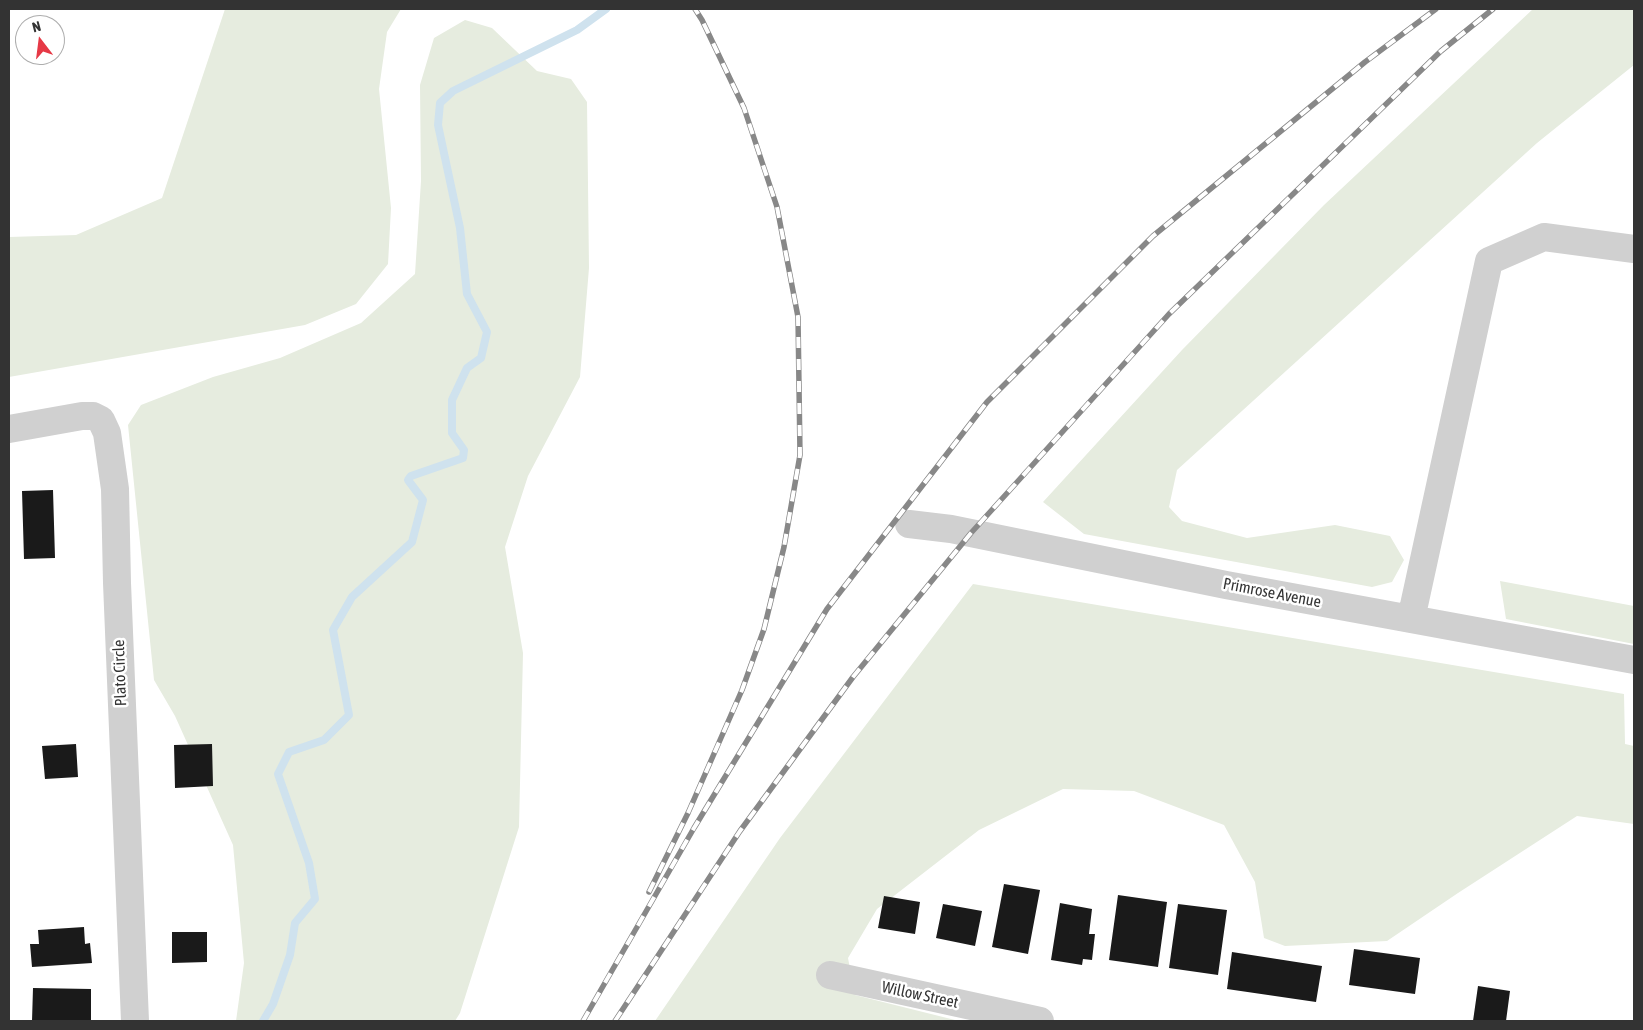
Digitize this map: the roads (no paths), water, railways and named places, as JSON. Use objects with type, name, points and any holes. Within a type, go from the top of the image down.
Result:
[{"type":"street","points":[[1411,619],[1489,261],[1544,237],[1634,248]]},
{"type":"street","name":"Plato Circle","points":[[9,429],[82,416],[94,416],[101,420],[107,433],[115,489],[117,583],[135,1021]]},
{"type":"street","name":"Primrose Avenue","points":[[909,524],[951,529],[1226,584],[1634,660]]},
{"type":"street","name":"Willow Street","points":[[830,975],[1040,1021]]},
{"type":"waterway","points":[[263,1021],[273,1004],[290,955],[295,923],[315,899],[309,863],[278,774],[289,752],[324,740],[349,715],[333,630],[352,597],[412,542],[423,500],[408,480],[411,476],[463,458],[464,450],[452,433],[452,400],[467,368],[481,358],[487,332],[467,294],[460,228],[438,125],[440,103],[453,91],[577,30],[606,9]]},
{"type":"railway","points":[[649,892],[688,813],[742,690],[764,629],[784,547],[800,455],[798,317],[777,207],[744,108],[695,9]]},
{"type":"railway","points":[[583,1021],[694,828],[827,609],[987,402],[1153,236],[1365,62],[1436,9]]},
{"type":"railway","points":[[615,1021],[740,831],[853,677],[971,533],[1169,314],[1441,51],[1493,9]]}]
